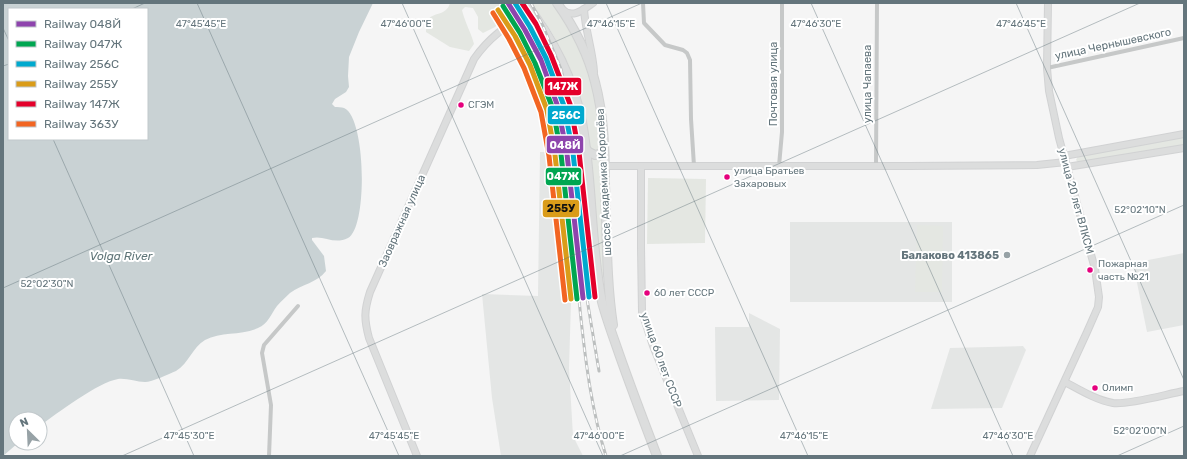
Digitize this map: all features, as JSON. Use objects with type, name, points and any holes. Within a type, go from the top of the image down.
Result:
[{"type":"highway","name":"шоссе Академика Королёва","points":[[525,3],[552,42],[566,72],[577,104],[585,148],[591,220],[599,283],[608,327],[657,456]]},
{"type":"highway","name":"шоссе Академика Королёва","points":[[560,6],[583,47],[595,82],[602,121],[605,166],[608,282],[616,346]]},
{"type":"highway","points":[[585,148],[588,152],[595,155],[602,153],[604,149]]},
{"type":"street","points":[[560,6],[570,14],[584,9],[593,3]]},
{"type":"street","points":[[643,3],[644,23],[665,45],[683,50],[687,53],[690,60],[691,119],[694,166]]},
{"type":"street","name":"Почтовая улица","points":[[779,166],[782,137],[782,3]]},
{"type":"street","name":"улица Чапаева","points":[[876,166],[875,69],[877,3]]},
{"type":"street","name":"улица 20 лет ВЛКСМ","points":[[1030,456],[1098,307],[1099,297],[1095,269],[1066,162],[1049,91],[1047,68],[1048,3]]},
{"type":"street","points":[[584,9],[587,33],[593,58],[595,82]]},
{"type":"street","name":"Заовражная улица","points":[[417,456],[369,338],[365,323],[365,306],[474,59],[490,39],[500,30],[531,10]]},
{"type":"street","name":"улица Чернышевского","points":[[1047,68],[1184,38]]},
{"type":"street","points":[[1066,162],[1184,134]]},
{"type":"street","points":[[605,166],[1037,165],[1184,148]]},
{"type":"street","name":"улица 60 лет СССР","points":[[641,166],[642,312],[698,456]]},
{"type":"street","points":[[269,456],[271,405],[262,353],[264,345],[298,306]]},
{"type":"street","points":[[1065,382],[1091,395],[1114,403],[1184,391]]},
{"type":"shaded area","points":[[450,3],[499,3],[505,17],[495,27],[483,33],[478,29],[478,17],[473,8],[465,7],[462,10],[474,44],[469,51],[450,47],[426,32],[426,25],[430,18],[446,10]]},
{"type":"shaded area","points":[[531,3],[554,3],[568,22],[587,63],[599,116],[600,151],[595,152],[589,148],[582,107],[571,71],[555,37]]},
{"type":"shaded area","points":[[1184,137],[1184,145],[1079,163],[1076,160],[1078,156]]},
{"type":"shaded area","points":[[540,152],[556,152],[571,302],[569,368],[573,436],[583,456],[501,456],[492,398],[482,294],[538,296]]},
{"type":"shaded area","points":[[591,156],[602,158],[605,277],[600,277]]},
{"type":"shaded area","points":[[648,178],[706,179],[705,243],[647,244]]},
{"type":"shaded area","points":[[790,222],[952,222],[952,302],[790,302]]},
{"type":"shaded area","points":[[917,225],[943,226],[942,292],[915,292]]},
{"type":"shaded area","points":[[1184,253],[1184,325],[1147,332],[1133,263]]},
{"type":"shaded area","points":[[749,313],[780,329],[779,400],[716,401],[715,327],[749,327]]},
{"type":"shaded area","points":[[1023,346],[1026,350],[1002,408],[931,409],[950,348]]},
{"type":"water","name":"Volga River","points":[[3,3],[373,3],[349,57],[349,87],[346,92],[335,99],[332,104],[335,107],[344,108],[351,116],[357,131],[362,172],[359,214],[354,230],[348,238],[338,241],[316,237],[312,238],[324,256],[326,271],[314,281],[299,287],[290,293],[279,304],[267,321],[261,326],[245,332],[211,337],[201,343],[184,364],[176,371],[148,382],[121,379],[110,381],[89,392],[48,420],[48,411],[8,411],[9,451],[3,456]]},
{"type":"railway","points":[[531,3],[543,26],[561,69],[569,104],[587,299],[599,371]]},
{"type":"railway","points":[[570,177],[576,265],[585,354],[593,405],[606,456]]},
{"type":"rail line","name":"048Й","points":[[508,3],[541,60],[558,107],[567,154],[583,298]]},
{"type":"rail line","name":"256С","points":[[515,3],[530,27],[546,58],[564,106],[573,153],[589,297]]},
{"type":"rail line","name":"147Ж","points":[[522,3],[536,24],[551,55],[570,104],[579,152],[595,297]]},
{"type":"rail line","name":"047Ж","points":[[503,6],[520,33],[535,63],[553,109],[561,154],[577,299]]},
{"type":"rail line","name":"255У","points":[[498,10],[515,36],[530,65],[547,110],[555,155],[571,299]]},
{"type":"rail line","name":"363У","points":[[493,13],[524,68],[541,112],[549,156],[565,300]]},
{"type":"place","name":"СГЭМ","points":[[461,105]]},
{"type":"place","name":"улица Братьев Захаровых","points":[[727,177]]},
{"type":"place","name":"Балаково 413865","points":[[1007,255]]},
{"type":"place","name":"Пожарная часть №21","points":[[1090,270]]},
{"type":"place","name":"60 лет СССР","points":[[647,293]]},
{"type":"place","name":"Олимп","points":[[1095,388]]}]
